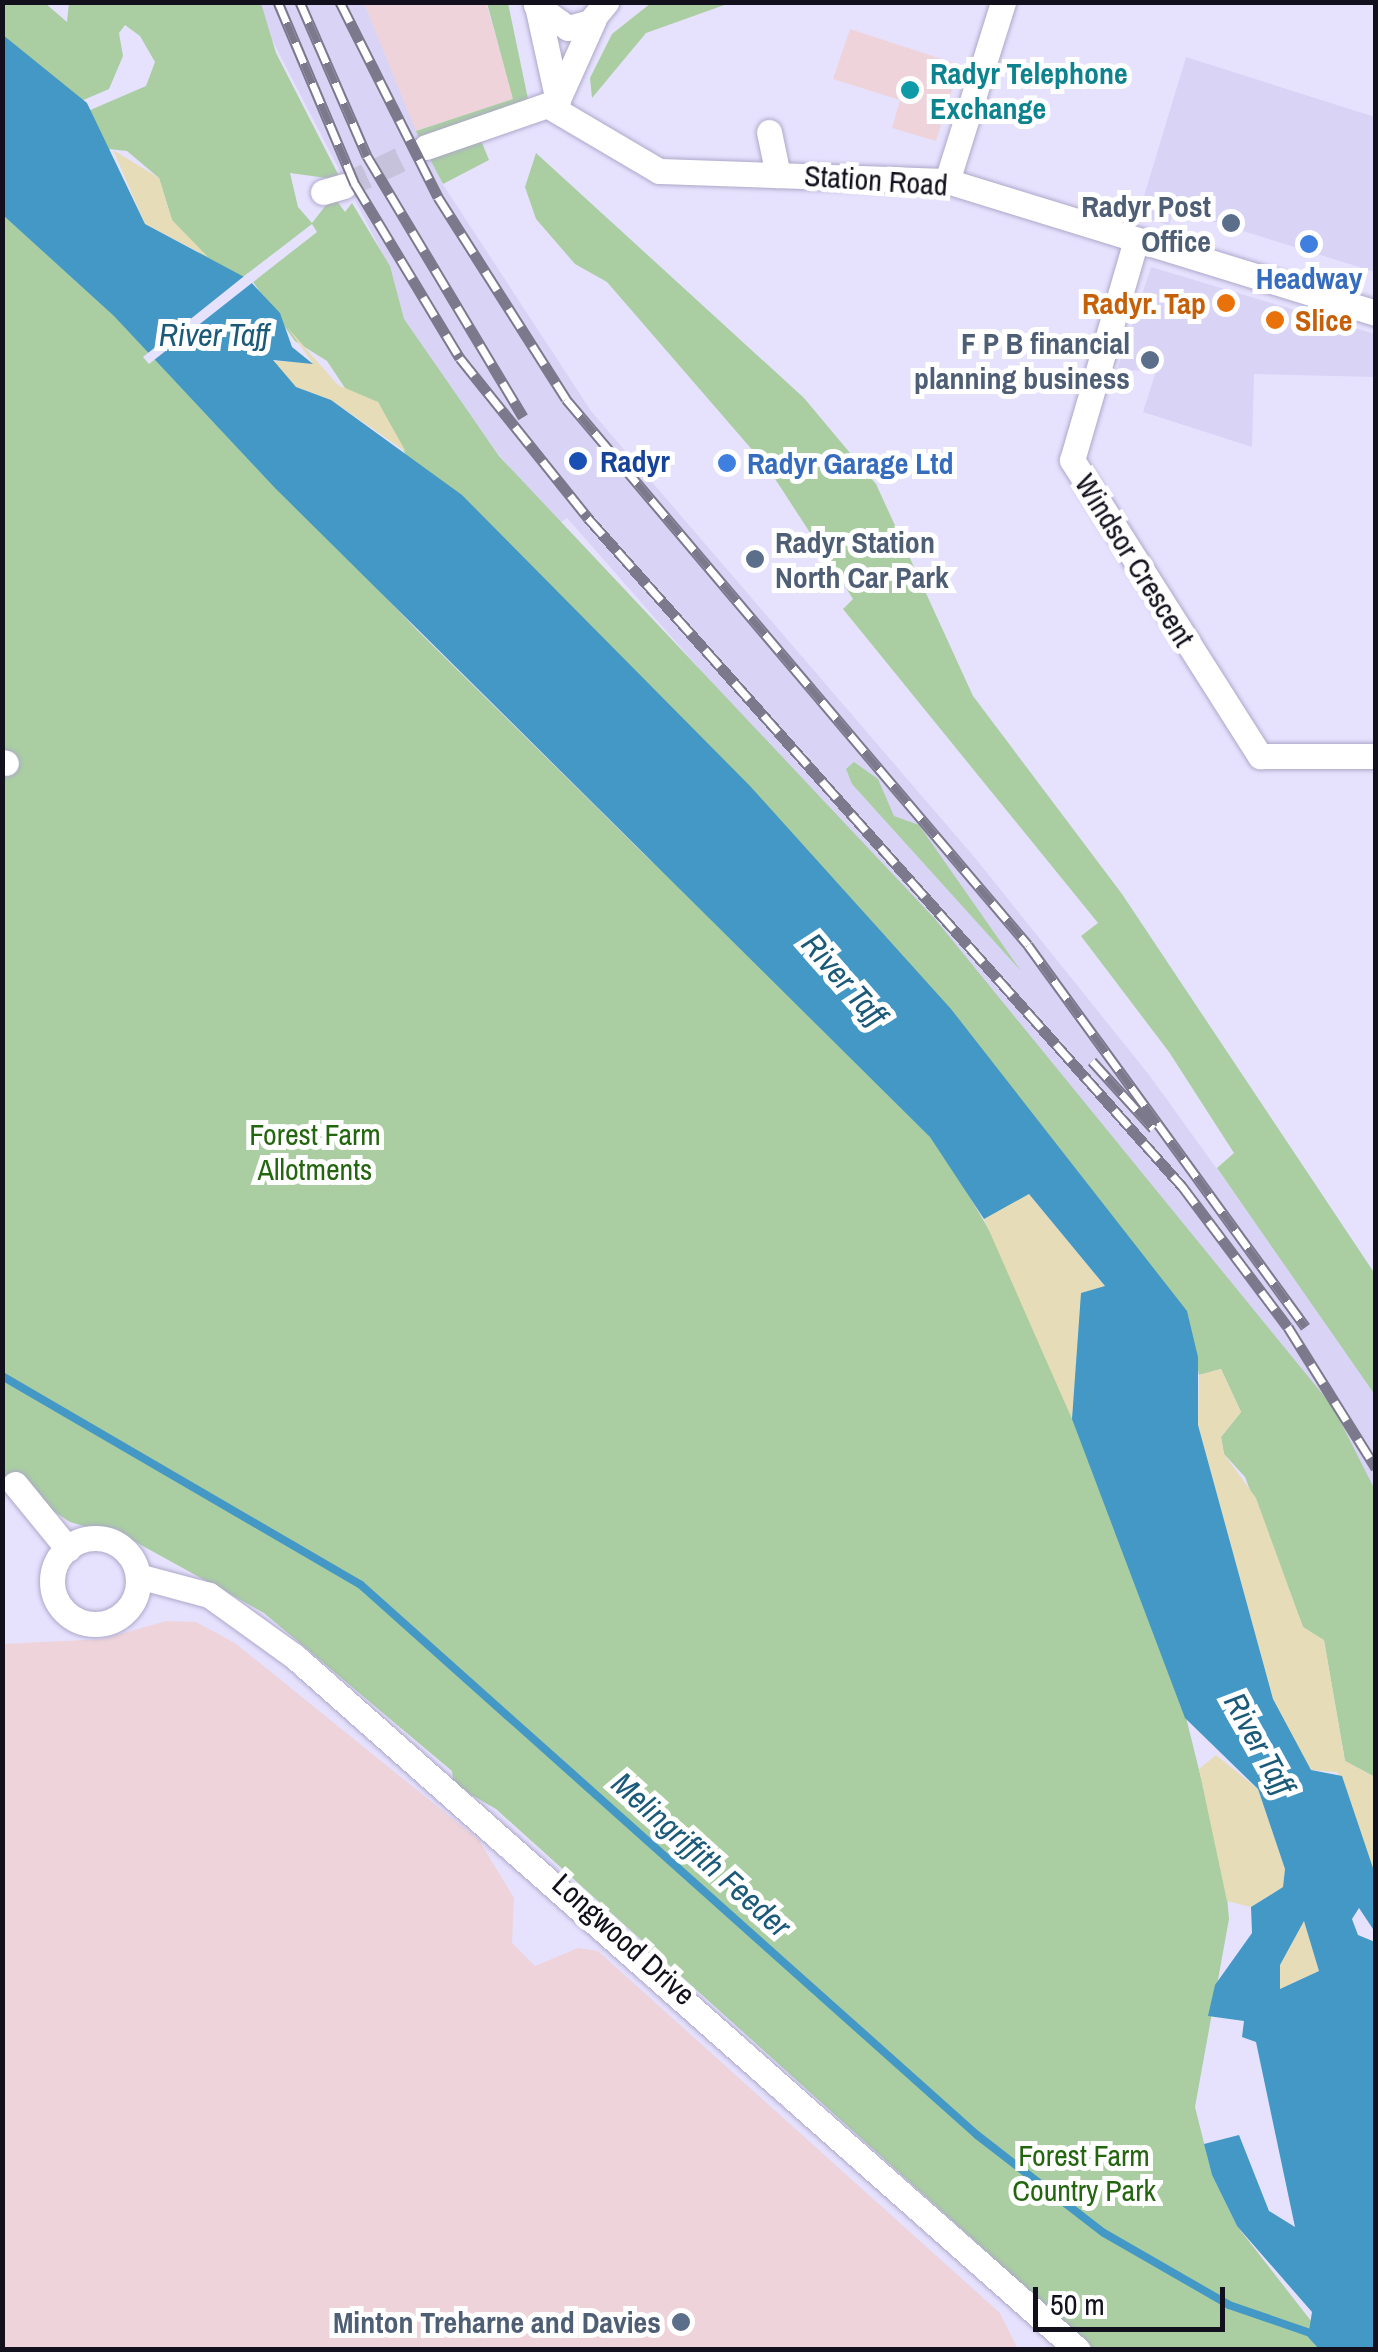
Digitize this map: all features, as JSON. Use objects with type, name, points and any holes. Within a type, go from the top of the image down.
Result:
[{"type":"street","points":[[536,6],[568,28],[621,2]]},
{"type":"street","points":[[948,181],[1002,2]]},
{"type":"street","points":[[536,6],[556,104]]},
{"type":"street","points":[[426,148],[556,104],[599,13]]},
{"type":"street","name":"Station Road","points":[[556,104],[659,171],[948,181],[1376,312]]},
{"type":"street","name":"Station Road","points":[[769,132],[778,175]]},
{"type":"street","name":"Windsor Crescent","points":[[1136,240],[1072,460],[1260,756],[1376,756]]},
{"type":"street","points":[[16,1484],[68,1549]]},
{"type":"street","points":[[79,1540],[113,1541],[138,1576],[120,1616],[78,1620],[52,1586],[68,1549],[79,1540]]},
{"type":"street","name":"Longwood Drive","points":[[138,1576],[208,1594],[294,1656],[1078,2350]]},
{"type":"shaded area","points":[[253,3],[364,3],[442,183],[591,411],[976,859],[1150,1076],[1349,1352],[1375,1395],[1375,1508],[798,781],[567,518],[559,524],[499,455],[371,278],[389,266]]},
{"type":"shaded area","points":[[364,3],[486,3],[514,99],[416,131]]},
{"type":"shaded area","points":[[850,29],[960,65],[936,141],[892,128],[900,100],[833,79]]},
{"type":"shaded area","points":[[1186,57],[1375,117],[1375,272],[1175,210],[1169,225],[1138,216]]},
{"type":"shaded area","points":[[1151,267],[1375,334],[1375,377],[1254,374],[1252,447],[1143,412],[1156,371],[1117,370]]},
{"type":"shaded area","points":[[166,1621],[196,1622],[235,1643],[479,1840],[514,1898],[512,1943],[535,1966],[578,1948],[598,1951],[1000,2313],[1018,2349],[3,2349],[3,1644],[103,1639]]},
{"type":"green space","points":[[2,3],[45,3],[67,22],[69,3],[261,3],[276,53],[341,180],[290,173],[298,207],[312,223],[333,196],[345,212],[352,203],[390,266],[404,319],[499,456],[935,919],[1333,1407],[1375,1490],[1375,1777],[1345,1761],[1324,1641],[1303,1627],[1245,1477],[1224,1454],[1221,1437],[1241,1412],[1221,1369],[1199,1375],[1185,1310],[1159,1304],[412,467],[378,402],[349,394],[327,361],[295,341],[253,282],[317,232],[312,224],[243,277],[213,270],[172,220],[159,178],[127,151],[99,148],[88,111],[146,86],[155,62],[140,36],[125,25],[119,33],[123,56],[109,89],[58,111],[3,73]]},
{"type":"green space","points":[[487,3],[508,3],[528,99],[421,142],[416,131],[513,99]]},
{"type":"green space","points":[[651,3],[730,3],[646,33],[592,98],[590,78],[612,34]]},
{"type":"green space","points":[[480,138],[489,160],[443,184],[430,159]]},
{"type":"green space","points":[[536,153],[804,398],[876,484],[973,696],[1122,894],[1375,1274],[1375,1395],[1217,1168],[1234,1153],[1169,1052],[1081,936],[1098,923],[843,609],[853,599],[768,468],[607,282],[575,264],[536,219],[525,187]]},
{"type":"green space","points":[[3,195],[417,630],[648,858],[899,1084],[958,1177],[1012,1269],[1086,1448],[1098,1456],[1162,1620],[1201,1778],[1217,1783],[1229,1919],[1195,2107],[1212,2175],[1237,2226],[1315,2326],[1351,2349],[1075,2349],[1056,2317],[987,2252],[496,1809],[454,1785],[452,1771],[264,1613],[132,1540],[70,1522],[3,1478]]},
{"type":"green space","points":[[854,762],[878,779],[894,816],[919,825],[1021,971],[852,784],[846,769]]},
{"type":"sand","points":[[113,150],[159,178],[172,220],[208,257],[145,224]]},
{"type":"sand","points":[[287,327],[338,385],[378,402],[406,452],[331,400],[296,387],[272,361],[312,362]]},
{"type":"sand","points":[[1017,1193],[1029,1194],[1105,1286],[1077,1362],[1072,1419],[984,1219]]},
{"type":"sand","points":[[1221,1369],[1241,1412],[1221,1437],[1224,1454],[1256,1498],[1303,1627],[1324,1640],[1345,1761],[1375,1777],[1375,1874],[1337,1772],[1311,1770],[1300,1758],[1273,1699],[1198,1425],[1199,1375]]},
{"type":"sand","points":[[1216,1755],[1258,1789],[1285,1869],[1283,1887],[1251,1907],[1227,1901],[1199,1769]]},
{"type":"sand","points":[[1305,1919],[1319,1971],[1280,1989],[1280,1965]]},
{"type":"water","name":"River Taff","points":[[3,35],[87,103],[145,224],[248,279],[280,313],[292,347],[313,364],[273,360],[296,387],[331,400],[462,495],[750,786],[951,1009],[1187,1311],[1198,1357],[1198,1425],[1273,1699],[1311,1770],[1342,1776],[1375,1874],[1375,1932],[1359,1908],[1352,1919],[1358,1935],[1375,1942],[1375,2349],[1319,2349],[1308,2337],[1312,2312],[1237,2226],[1212,2175],[1204,2144],[1239,2135],[1269,2211],[1295,2227],[1256,2042],[1242,2037],[1244,2021],[1208,2016],[1215,1985],[1252,1933],[1251,1907],[1283,1887],[1285,1869],[1258,1789],[1185,1718],[1072,1419],[1081,1293],[1105,1286],[1029,1194],[984,1219],[930,1137],[275,488],[114,316],[3,215]],"holes":[[[1304,1921],[1319,1971],[1280,1989],[1280,1965]]]},
{"type":"pier","points":[[248,273],[257,279],[149,364],[143,357]]},
{"type":"waterway","name":"Melingriffith Feeder","points":[[2,1376],[361,1585],[977,2135],[1104,2233],[1229,2305],[1316,2335]]},
{"type":"tunnel","points":[[344,186],[426,147]]},
{"type":"railway","points":[[278,2],[355,184],[460,358],[588,518],[1182,1186],[1288,1327],[1376,1468]]},
{"type":"railway","points":[[300,2],[367,156],[523,417]]},
{"type":"railway","points":[[340,2],[438,197],[566,399],[1028,945],[1306,1327]]},
{"type":"railway","points":[[1092,1061],[1153,1128]]},
{"type":"place","name":"Radyr Telephone Exchange","points":[[910,90]]},
{"type":"place","name":"Radyr Post Office","points":[[1231,223]]},
{"type":"place","name":"Headway","points":[[1309,244]]},
{"type":"place","name":"Radyr. Tap","points":[[1226,303]]},
{"type":"place","name":"Slice","points":[[1275,320]]},
{"type":"place","name":"F P B financial planning business","points":[[1150,360]]},
{"type":"place","name":"Radyr","points":[[578,461]]},
{"type":"place","name":"Radyr Garage Ltd","points":[[727,463]]},
{"type":"place","name":"Radyr Station North Car Park","points":[[755,559]]},
{"type":"place","name":"Minton Treharne and Davies","points":[[681,2322]]},
{"type":"park label","name":"Forest Farm Allotments","points":[[315,1151]]},
{"type":"park label","name":"Forest Farm Country Park","points":[[1084,2172]]}]
